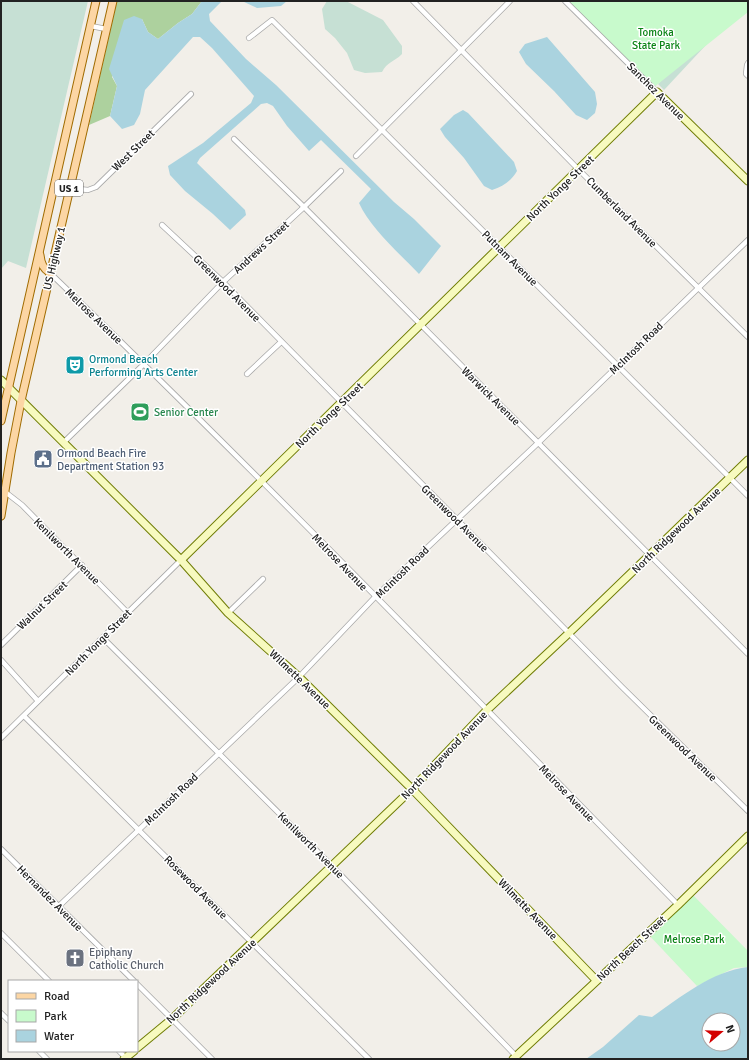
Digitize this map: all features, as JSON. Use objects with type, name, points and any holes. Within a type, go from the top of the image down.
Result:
[{"type":"main road","name":"US Highway 1","points":[[1,421],[96,1]]},
{"type":"main road","name":"US Highway 1","points":[[1,511],[21,401],[113,1]]},
{"type":"main road","points":[[40,249],[41,264],[44,269],[50,273]]},
{"type":"main road","points":[[1,483],[4,491]]},
{"type":"street","name":"Cumberland Avenue","points":[[413,1],[578,169],[748,337]]},
{"type":"street","points":[[356,156],[510,1]]},
{"type":"street","name":"Sanchez Avenue","points":[[565,1],[748,181]]},
{"type":"street","name":"Putnam Avenue","points":[[249,38],[272,20],[748,496]]},
{"type":"street","points":[[91,26],[106,29]]},
{"type":"street","points":[[748,63],[746,74],[748,76]]},
{"type":"street","name":"North Yonge Street","points":[[1,738],[657,92]]},
{"type":"street","name":"West Street","points":[[69,188],[88,190],[96,187],[191,94]]},
{"type":"street","name":"Warwick Avenue","points":[[234,139],[304,207],[748,654]]},
{"type":"street","name":"Andrews Street","points":[[64,443],[144,364],[223,282],[342,171]]},
{"type":"street","name":"Greenwood Avenue","points":[[162,225],[223,282],[569,633],[748,811]]},
{"type":"street","name":"McIntosh Road","points":[[59,906],[299,677],[375,597],[538,443],[748,240]]},
{"type":"street","name":"Melrose Avenue","points":[[50,273],[261,481],[678,905]]},
{"type":"street","points":[[247,374],[281,342]]},
{"type":"street","name":"Wilmette Avenue","points":[[1,380],[182,560],[228,613],[299,677],[412,789],[596,980]]},
{"type":"street","name":"North Ridgewood Avenue","points":[[138,1047],[172,1019],[412,789],[487,710],[748,460]]},
{"type":"street","name":"Kenilworth Avenue","points":[[4,491],[22,505],[128,613]]},
{"type":"street","name":"Walnut Street","points":[[1,645],[82,565]]},
{"type":"street","points":[[228,613],[263,579]]},
{"type":"street","name":"Kenilworth Avenue","points":[[103,638],[332,866],[514,1058]]},
{"type":"street","points":[[1,660],[38,701]]},
{"type":"street","name":"Rosewood Avenue","points":[[24,716],[369,1059]]},
{"type":"street","name":"North Beach Street","points":[[514,1058],[678,905],[748,836]]},
{"type":"street","name":"Hernandez Avenue","points":[[1,849],[133,980]]},
{"type":"street","points":[[1,933],[48,980]]},
{"type":"street","points":[[138,985],[212,1059]]},
{"type":"green space","points":[[1,1],[88,1],[26,268],[8,261],[1,269]]},
{"type":"green space","points":[[117,1],[202,1],[192,14],[158,39],[148,32],[142,19],[112,77],[117,86],[110,116],[89,125]]},
{"type":"green space","points":[[327,1],[346,1],[383,20],[402,46],[402,54],[388,64],[382,72],[365,73],[354,70],[347,53],[335,38],[325,29],[322,9]]},
{"type":"green space","name":"Tomoka State Park","points":[[565,1],[748,1],[748,12],[653,88]]},
{"type":"green space","points":[[747,1],[664,90],[658,84]]},
{"type":"green space","name":"Melrose Park","points":[[690,892],[748,951],[748,967],[734,968],[697,986],[647,933]]},
{"type":"water","points":[[202,1],[222,1],[209,14],[210,21],[246,59],[276,85],[394,202],[414,219],[441,246],[419,274],[370,222],[364,212],[359,203],[371,189],[321,140],[309,151],[287,126],[273,106],[267,103],[261,104],[200,158],[197,163],[245,210],[246,215],[230,230],[185,191],[170,175],[168,166],[203,143],[251,103],[254,96],[212,48],[200,37],[193,37],[145,90],[140,114],[134,125],[122,129],[110,116],[117,86],[109,69],[124,20],[134,16],[142,19],[148,32],[158,39],[192,14]]},
{"type":"water","points":[[242,1],[287,1],[281,6],[257,8]]},
{"type":"water","points":[[547,37],[595,92],[597,104],[595,113],[587,120],[576,115],[526,64],[519,52],[525,44]]},
{"type":"water","points":[[463,110],[468,113],[514,162],[517,171],[507,183],[500,187],[492,190],[484,186],[464,158],[445,137],[440,129],[454,115]]},
{"type":"water","points":[[748,967],[748,1059],[586,1059],[603,1047],[639,1015],[652,1017],[697,986],[735,969]]},
{"type":"place","name":"Ormond Beach Performing Arts Center","points":[[75,365]]},
{"type":"place","name":"Senior Center","points":[[140,412]]},
{"type":"place","name":"Ormond Beach Fire Department Station 93","points":[[43,459]]},
{"type":"place","name":"Epiphany Catholic Church","points":[[75,958]]}]
